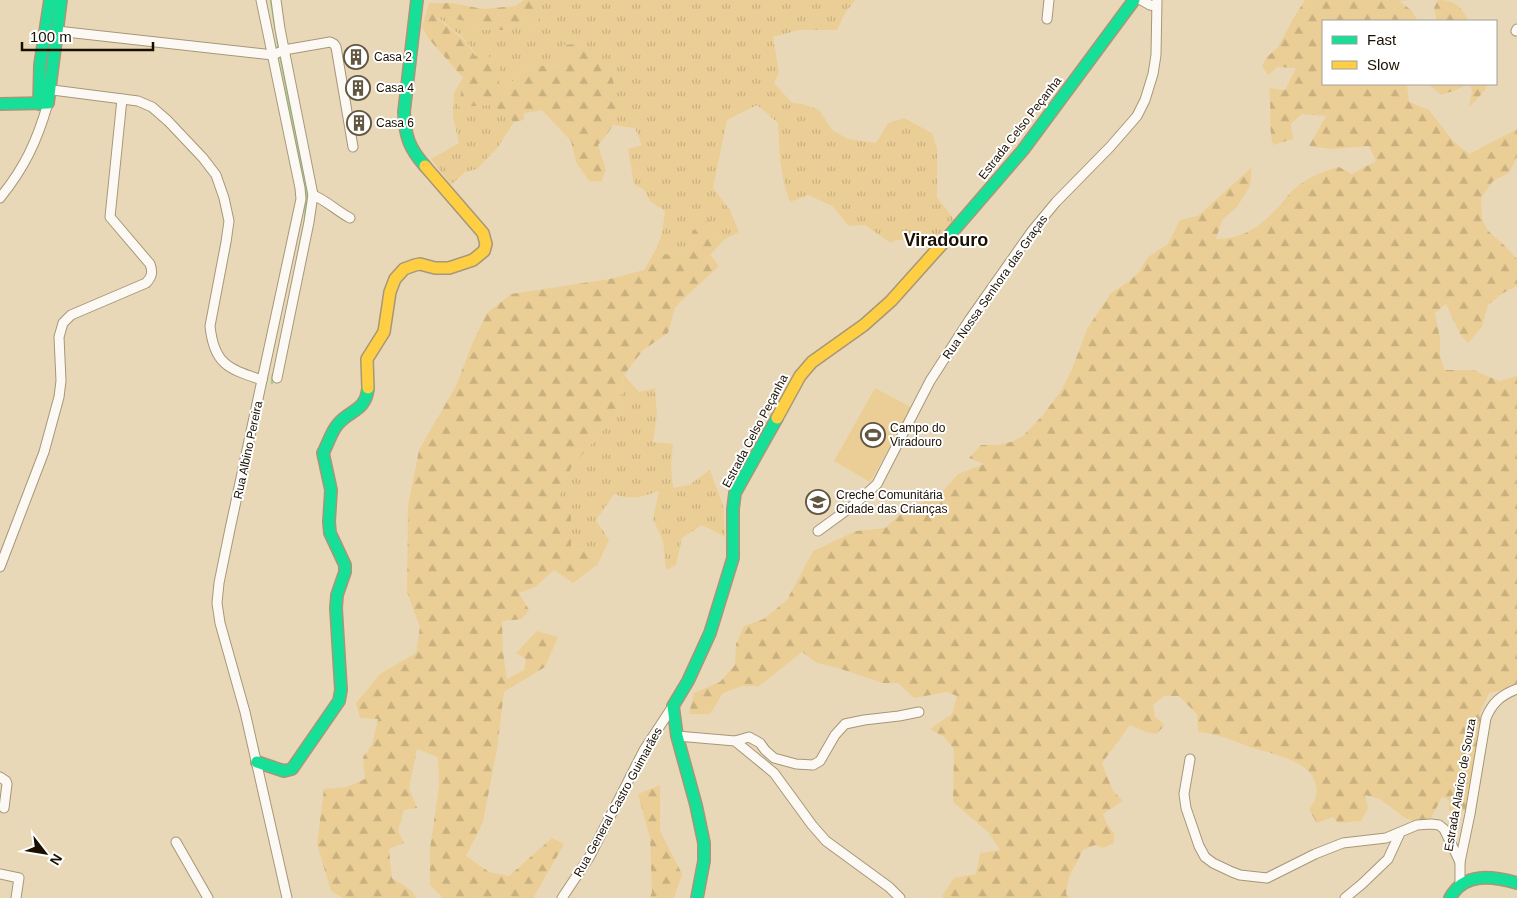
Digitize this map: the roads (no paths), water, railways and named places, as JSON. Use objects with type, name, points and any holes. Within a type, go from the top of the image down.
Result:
[{"type":"main road","points":[[0,104],[44,103],[50,0]]},
{"type":"main road","points":[[44,88],[57,31],[61,0]]},
{"type":"main road","points":[[257,762],[284,771],[292,769],[339,701],[341,690],[336,608],[337,595],[346,572],[345,565],[330,533],[331,490],[323,453],[340,422],[357,411],[364,403],[368,394],[367,359],[370,351],[384,334],[389,292],[395,279],[402,271],[411,266],[419,264],[436,268],[468,264],[482,254],[486,244],[483,233],[418,157],[408,142],[404,112],[417,0]]},
{"type":"main road","name":"Estrada Celso Peçanha","points":[[673,706],[688,681],[710,633],[731,566],[734,546],[733,513],[735,493],[800,376],[812,362],[851,335],[891,302],[921,269],[1023,150],[1134,0]]},
{"type":"main road","points":[[673,706],[677,736],[703,834],[704,861],[697,898]]},
{"type":"main road","points":[[1450,898],[1460,884],[1473,880],[1491,879],[1517,883]]},
{"type":"street","name":"Rua Albino Pereira","points":[[276,0],[279,52],[301,199],[230,529],[217,603],[220,623],[228,646],[257,762],[287,898]]},
{"type":"street","points":[[1046,18],[1049,0]]},
{"type":"street","name":"Rua Nossa Senhora das Graças","points":[[818,531],[848,510],[877,484],[930,381],[970,319],[1032,231],[1056,202],[1110,147],[1137,116],[1145,100],[1156,55],[1157,3],[1150,5],[1141,0]]},
{"type":"street","name":"Rua Albino Pereira","points":[[261,1],[279,52],[313,195],[277,378]]},
{"type":"street","points":[[57,31],[279,52],[330,42],[336,47],[353,148]]},
{"type":"street","points":[[44,88],[138,101],[152,107],[204,158],[216,175],[224,198],[228,221],[226,242],[210,326],[211,337],[215,352],[230,368],[262,380]]},
{"type":"street","points":[[0,567],[44,452],[59,397],[61,381],[59,337],[63,323],[71,315],[146,283],[152,271],[150,264],[110,217],[122,99]]},
{"type":"street","points":[[0,198],[18,176],[27,159],[44,116],[44,103]]},
{"type":"street","points":[[313,195],[326,201],[336,210],[350,218]]},
{"type":"street","name":"Estrada Alarico de Souza","points":[[1460,884],[1460,862],[1486,718],[1496,700],[1517,689]]},
{"type":"street","name":"Rua General Castro Guimarães","points":[[562,898],[590,856],[644,750],[673,706]]},
{"type":"street","points":[[677,736],[735,741],[749,737],[760,743],[774,758],[813,766],[820,761],[831,740],[845,724],[919,712]]},
{"type":"street","points":[[735,741],[774,773],[826,841],[872,874],[900,898]]},
{"type":"street","points":[[1190,759],[1184,794],[1186,808],[1199,846],[1205,857],[1232,872],[1240,875],[1267,878],[1315,854],[1343,843],[1386,838],[1424,824],[1432,824],[1444,829],[1460,862]]},
{"type":"street","points":[[0,777],[7,784],[4,808]]},
{"type":"street","points":[[1345,898],[1388,859],[1400,833]]},
{"type":"street","points":[[176,842],[208,898]]},
{"type":"street","points":[[0,874],[19,878],[16,898]]},
{"type":"waterway","points":[[271,0],[279,50]]},
{"type":"waterway","points":[[280,55],[306,191],[305,220],[298,256]]},
{"type":"waterway","points":[[272,383],[273,374]]},
{"type":"place","name":"Casa 2","points":[[356,57]]},
{"type":"place","name":"Casa 4","points":[[358,88]]},
{"type":"place","name":"Casa 6","points":[[359,123]]},
{"type":"place","name":"Campo do Viradouro","points":[[873,435]]},
{"type":"place","name":"Creche Comunitária Cidade das Crianças","points":[[818,502]]},
{"type":"district","name":"Viradouro","points":[[946,240]]}]
